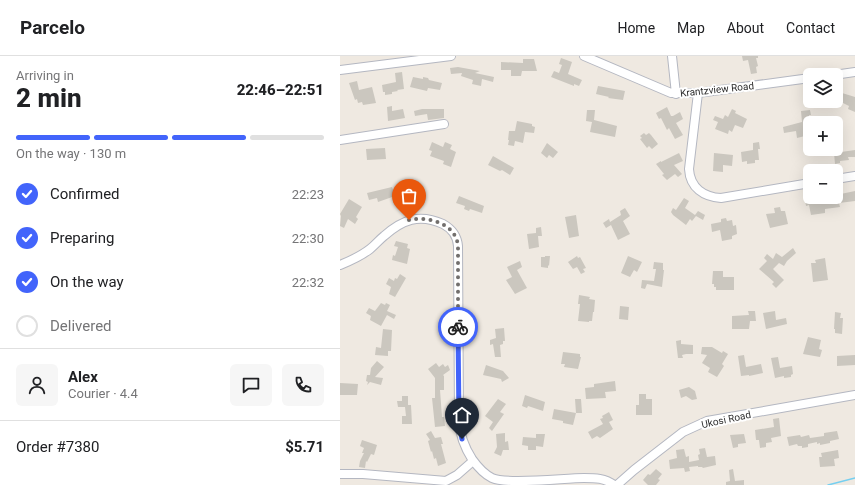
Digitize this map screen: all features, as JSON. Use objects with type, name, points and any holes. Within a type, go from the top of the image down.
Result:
[{"type":"street","points":[[340,70],[403,58],[452,56]]},
{"type":"street","name":"Krantzview Road","points":[[584,56],[676,94],[698,93],[803,79]]},
{"type":"street","points":[[672,56],[676,94]]},
{"type":"street","points":[[843,74],[855,72]]},
{"type":"street","points":[[698,93],[690,169],[692,181],[696,189],[714,198],[722,198],[803,184]]},
{"type":"street","points":[[340,140],[444,124]]},
{"type":"street","points":[[843,178],[855,176]]},
{"type":"street","points":[[340,265],[364,254],[395,227],[409,220],[420,218],[435,221],[448,228],[455,234],[458,246],[459,422],[462,439],[473,461],[487,475],[500,480],[515,481],[595,478],[604,480],[614,485]]},
{"type":"street","name":"Ukosi Road","points":[[617,485],[634,470],[684,432],[707,421],[855,395]]},
{"type":"street","points":[[340,474],[363,474],[446,481],[457,476],[473,461]]},
{"type":"building","points":[[742,56],[758,56],[758,58],[756,58],[758,66],[756,67],[757,73],[751,74],[748,60],[743,61]]},
{"type":"building","points":[[561,58],[572,62],[568,74],[582,80],[579,86],[574,84],[574,86],[551,77],[554,71],[559,73],[562,65],[559,64]]},
{"type":"building","points":[[523,59],[534,59],[537,71],[522,71],[521,76],[511,76],[511,70],[501,70],[501,62],[523,63]]},
{"type":"building","points":[[458,67],[480,71],[475,73],[494,77],[493,82],[482,79],[481,86],[472,84],[473,80],[461,76],[462,73],[451,74],[450,68]]},
{"type":"building","points":[[402,72],[404,89],[385,95],[382,85],[396,82],[395,73]]},
{"type":"building","points":[[413,77],[423,79],[423,77],[428,78],[429,80],[442,83],[440,90],[428,88],[427,91],[410,87]]},
{"type":"building","points":[[357,81],[359,90],[372,87],[376,103],[363,105],[362,102],[358,103],[357,99],[355,100],[349,83]]},
{"type":"building","points":[[598,86],[625,91],[623,100],[608,98],[609,97],[596,94]]},
{"type":"building","points":[[843,93],[855,97],[855,112],[848,109],[849,106],[843,103]]},
{"type":"building","points":[[392,106],[392,111],[403,109],[405,118],[388,121],[387,107]]},
{"type":"building","points":[[667,107],[671,116],[680,112],[683,119],[676,123],[683,135],[675,139],[669,128],[667,130],[661,118],[659,119],[656,113]]},
{"type":"building","points":[[422,109],[444,109],[444,118],[428,120],[427,114],[415,116],[414,111]]},
{"type":"building","points":[[732,109],[736,111],[735,113],[747,119],[743,128],[735,125],[732,132],[729,130],[728,134],[715,129],[718,122],[713,120],[715,116],[723,119],[725,115],[728,117]]},
{"type":"building","points":[[587,110],[595,110],[594,120],[617,126],[615,137],[590,132],[592,122],[586,121]]},
{"type":"building","points":[[810,110],[811,115],[803,116],[803,136],[797,138],[796,131],[784,133],[783,127],[802,122],[801,111]]},
{"type":"building","points":[[517,121],[532,124],[532,126],[535,127],[534,133],[525,132],[523,143],[515,141],[514,146],[508,145],[509,131],[515,131]]},
{"type":"building","points":[[644,133],[646,135],[649,133],[658,144],[652,149],[649,146],[647,148],[640,139],[642,138],[640,136]]},
{"type":"building","points":[[432,142],[443,147],[445,142],[452,145],[450,149],[456,152],[451,167],[443,164],[444,161],[430,156],[432,151],[429,150]]},
{"type":"building","points":[[759,142],[759,160],[755,160],[755,163],[747,164],[747,161],[742,162],[741,152],[753,150],[753,143]]},
{"type":"building","points":[[547,143],[558,152],[553,158],[549,155],[547,158],[541,153]]},
{"type":"building","points":[[385,148],[386,159],[367,160],[366,149]]},
{"type":"building","points":[[855,150],[855,157],[848,157],[849,160],[840,161],[840,163],[835,164],[834,156],[843,156],[843,152]]},
{"type":"building","points":[[679,153],[683,161],[674,165],[682,174],[678,177],[675,174],[667,180],[662,175],[664,174],[656,164]]},
{"type":"building","points":[[714,153],[733,155],[732,166],[723,165],[723,172],[713,171]]},
{"type":"building","points":[[493,156],[514,168],[510,175],[502,170],[500,171],[488,165]]},
{"type":"building","points":[[392,187],[395,196],[378,202],[377,198],[369,200],[367,193]]},
{"type":"building","points":[[855,191],[855,201],[843,202],[843,194]]},
{"type":"building","points":[[459,196],[484,206],[482,213],[470,209],[469,211],[464,209],[465,206],[456,203]]},
{"type":"building","points":[[684,198],[689,201],[685,208],[695,215],[698,211],[705,215],[703,220],[696,216],[692,221],[690,219],[686,225],[673,215],[671,212],[673,208],[676,210]]},
{"type":"building","points":[[349,199],[362,207],[356,217],[358,219],[355,224],[348,219],[344,228],[340,226],[340,214]]},
{"type":"building","points":[[806,204],[839,204],[840,207],[825,209],[825,213],[811,215],[809,205],[806,206]]},
{"type":"building","points":[[780,207],[781,211],[785,211],[788,224],[770,228],[766,214],[775,213],[774,208]]},
{"type":"building","points":[[625,208],[630,216],[623,221],[630,234],[618,240],[611,225],[606,228],[603,223],[609,219],[610,222],[621,215],[620,211]]},
{"type":"building","points":[[576,215],[579,236],[569,238],[565,217]]},
{"type":"building","points":[[726,218],[727,221],[732,220],[733,226],[736,225],[737,234],[732,236],[732,239],[722,241],[720,230],[712,232],[711,224],[721,222],[721,219]]},
{"type":"building","points":[[541,227],[542,236],[538,236],[539,247],[529,249],[527,234],[536,233],[536,228]]},
{"type":"building","points":[[396,241],[408,244],[407,248],[410,249],[407,264],[392,260],[398,247],[394,246]]},
{"type":"building","points":[[793,248],[796,253],[784,266],[779,263],[773,269],[784,280],[776,288],[772,284],[774,282],[759,269],[767,261],[764,258],[767,254],[773,259],[776,253],[782,257]]},
{"type":"building","points":[[550,256],[548,268],[541,267],[541,257]]},
{"type":"building","points":[[577,256],[578,258],[580,257],[586,268],[583,269],[585,272],[581,274],[577,267],[573,269],[568,262]]},
{"type":"building","points":[[628,256],[642,262],[637,272],[634,270],[630,277],[621,273]]},
{"type":"building","points":[[825,258],[828,280],[813,282],[811,263],[816,263],[815,260]]},
{"type":"building","points":[[520,261],[522,267],[517,270],[527,288],[515,294],[506,280],[512,277],[507,267]]},
{"type":"building","points":[[654,262],[663,263],[664,270],[662,287],[647,284],[645,289],[641,288],[642,280],[654,281],[656,269],[653,269]]},
{"type":"building","points":[[713,271],[723,271],[723,277],[734,277],[734,290],[716,290],[714,284],[712,284]]},
{"type":"building","points":[[400,274],[406,278],[395,297],[389,294],[391,287],[386,284],[389,278],[394,281]]},
{"type":"building","points":[[579,295],[590,297],[589,299],[595,300],[592,321],[578,321],[580,304],[578,304]]},
{"type":"building","points":[[381,303],[390,305],[387,311],[396,315],[394,319],[387,315],[381,326],[370,320],[371,316],[366,313],[369,308],[375,311]]},
{"type":"building","points":[[620,306],[629,307],[628,320],[619,319]]},
{"type":"building","points":[[748,311],[755,311],[756,321],[750,321],[749,329],[732,329],[732,316],[749,315]]},
{"type":"building","points":[[775,311],[776,320],[786,318],[787,324],[766,329],[763,313]]},
{"type":"building","points":[[835,312],[841,313],[840,318],[843,318],[842,334],[835,333]]},
{"type":"building","points":[[504,328],[505,341],[503,341],[503,344],[500,345],[501,357],[495,357],[493,344],[490,345],[490,340],[496,338],[495,329]]},
{"type":"building","points":[[383,329],[392,330],[391,351],[388,351],[388,356],[375,355],[376,347],[381,348]]},
{"type":"building","points":[[808,337],[821,340],[819,349],[822,350],[820,357],[803,354]]},
{"type":"building","points":[[681,340],[681,344],[693,345],[693,354],[682,355],[683,358],[678,358],[676,341]]},
{"type":"building","points":[[702,347],[712,347],[722,353],[723,351],[728,354],[722,364],[724,366],[717,377],[708,372],[710,368],[702,363],[707,355],[701,354]]},
{"type":"building","points":[[563,352],[580,354],[581,357],[578,369],[564,367],[565,364],[561,364]]},
{"type":"building","points":[[744,355],[746,367],[761,364],[763,373],[741,376],[738,356]]},
{"type":"building","points":[[855,355],[855,365],[837,366],[837,356]]},
{"type":"building","points":[[778,357],[780,368],[792,366],[793,374],[791,377],[784,378],[784,376],[775,378],[771,358]]},
{"type":"building","points":[[377,361],[384,367],[375,377],[383,378],[381,385],[370,382],[367,385],[367,375],[370,375],[371,368]]},
{"type":"building","points":[[436,363],[439,367],[443,364],[445,367],[448,365],[450,370],[443,375],[444,390],[440,390],[442,417],[444,417],[445,426],[435,427],[432,398],[435,398],[435,378],[428,369]]},
{"type":"building","points":[[486,365],[503,371],[509,378],[502,382],[501,379],[483,375]]},
{"type":"building","points":[[615,381],[616,391],[605,392],[606,398],[586,399],[585,388],[594,387],[594,384]]},
{"type":"building","points":[[340,383],[358,384],[357,395],[340,395]]},
{"type":"building","points":[[689,387],[695,391],[697,399],[692,400],[686,396],[681,398],[679,390]]},
{"type":"building","points":[[639,394],[646,394],[646,399],[652,399],[652,415],[636,415],[636,405],[639,405]]},
{"type":"building","points":[[525,395],[545,402],[543,411],[528,406],[527,408],[522,406]]},
{"type":"building","points":[[402,396],[408,396],[408,405],[411,405],[412,424],[402,424],[402,416],[406,416],[405,407],[398,407],[397,401],[402,401]]},
{"type":"building","points":[[498,399],[506,404],[500,412],[504,414],[492,431],[489,428],[493,422],[485,416]]},
{"type":"building","points":[[575,399],[581,399],[582,413],[576,413]]},
{"type":"building","points":[[554,409],[576,413],[573,425],[552,419]]},
{"type":"building","points":[[609,412],[613,420],[609,422],[613,429],[600,438],[597,436],[592,439],[588,432],[603,424],[600,419]]},
{"type":"building","points":[[779,418],[781,436],[771,438],[772,442],[766,443],[766,447],[760,448],[759,440],[756,440],[755,430],[774,427],[773,419]]},
{"type":"building","points":[[431,431],[435,438],[441,437],[443,444],[441,444],[446,463],[438,466],[436,458],[434,459],[432,451],[431,452],[428,441],[430,440],[426,434]]},
{"type":"building","points":[[837,431],[839,439],[820,445],[820,443],[817,444],[817,442],[808,444],[808,447],[802,448],[802,446],[798,446],[797,444],[789,446],[787,437],[800,435],[801,437],[809,435],[810,438],[824,436],[824,433]]},
{"type":"building","points":[[505,433],[505,442],[508,441],[509,450],[503,450],[501,456],[494,453],[497,447],[496,434]]},
{"type":"building","points":[[536,434],[545,434],[543,447],[536,446],[536,450],[528,450],[528,446],[522,445],[523,437],[536,438]]},
{"type":"building","points":[[744,434],[746,443],[738,444],[738,447],[733,448],[730,435]]},
{"type":"building","points":[[362,440],[377,445],[374,455],[371,454],[367,462],[366,461],[365,468],[359,467],[364,453],[362,453],[364,448],[360,446]]},
{"type":"building","points":[[705,448],[707,457],[715,456],[716,465],[703,468],[698,466],[689,467],[690,471],[685,472],[684,468],[670,469],[669,460],[677,458],[676,450],[684,449],[686,457],[689,456],[689,462],[699,460],[699,449]]},
{"type":"building","points":[[838,450],[839,458],[834,459],[835,466],[820,467],[819,457],[822,457],[821,453]]},
{"type":"building","points":[[656,469],[662,474],[658,479],[660,480],[656,485],[648,485],[643,480],[648,474],[650,475]]},
{"type":"building","points":[[733,469],[735,481],[744,480],[744,485],[726,485],[726,482],[730,481],[729,470]]},
{"type":"waterway","points":[[828,485],[855,478]]},
{"type":"way so far","points":[[409,220],[420,218],[438,222],[446,226],[455,234],[458,246],[458,327]]},
{"type":"route","points":[[458,327],[459,422],[462,439]]}]
